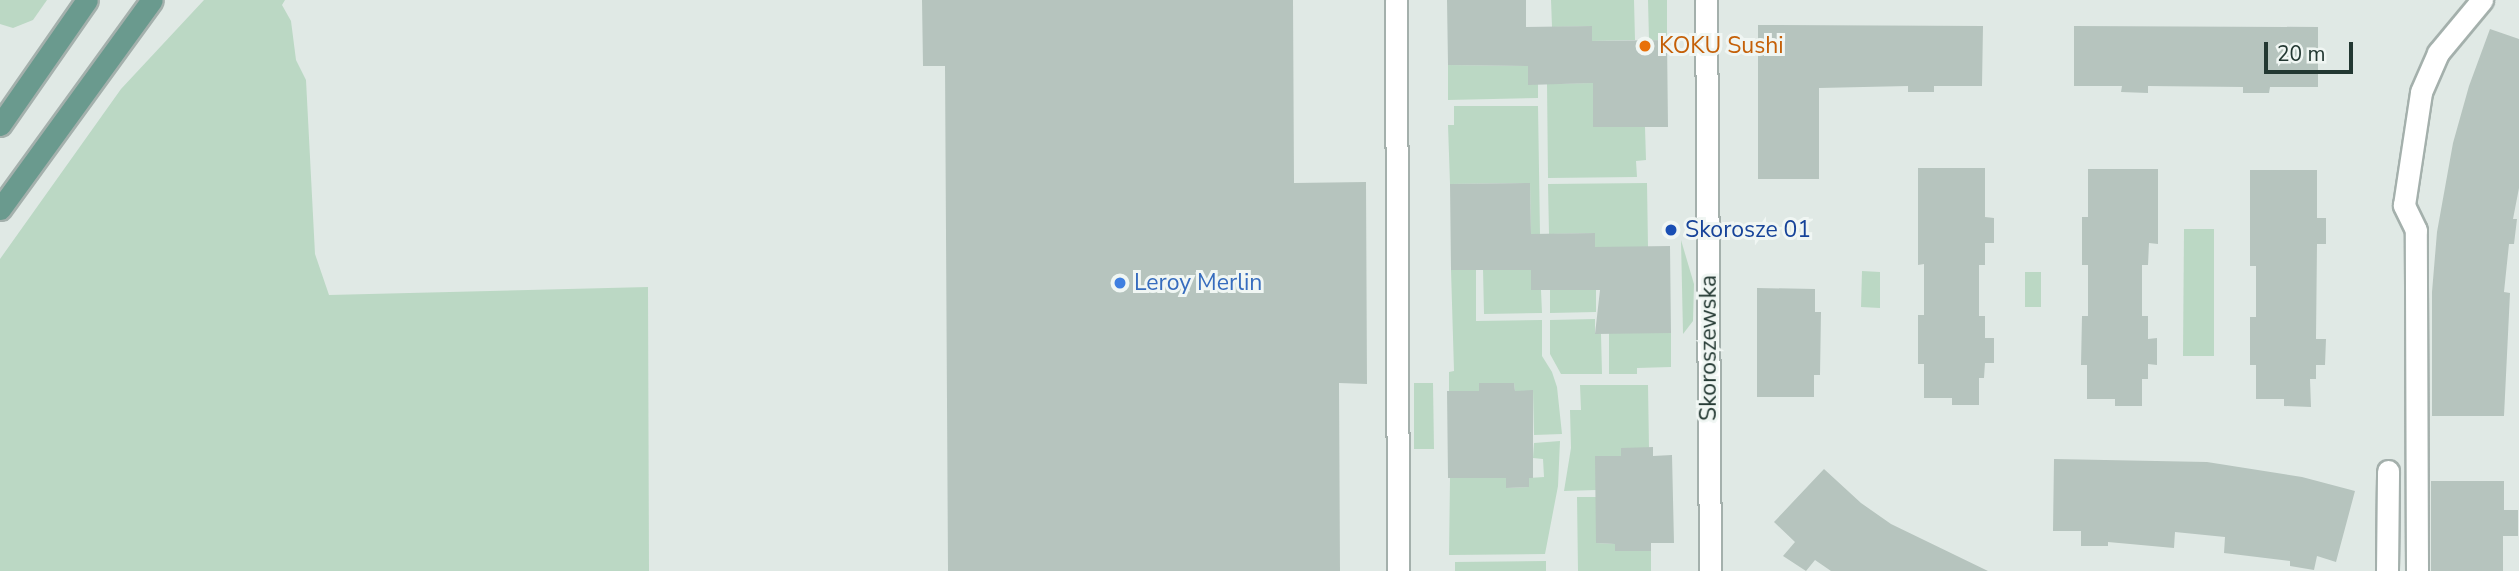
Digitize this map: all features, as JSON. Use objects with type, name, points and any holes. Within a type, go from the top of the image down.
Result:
[{"type":"main road","points":[[0,125],[87,0]]},
{"type":"main road","points":[[0,209],[152,0]]},
{"type":"street","points":[[1396,0],[1398,571]]},
{"type":"street","name":"Skoroszewska","points":[[1706,0],[1710,571]]},
{"type":"street","points":[[2417,571],[2416,230],[2404,205],[2421,92],[2438,53],[2482,0]]},
{"type":"street","points":[[2387,571],[2388,471]]},
{"type":"green space","points":[[0,0],[47,0],[33,20],[13,28],[0,24]]},
{"type":"green space","points":[[204,0],[285,0],[282,5],[291,21],[296,60],[306,80],[315,254],[329,295],[648,287],[649,571],[0,571],[0,259],[121,89]]},
{"type":"green space","points":[[1551,0],[1634,0],[1635,40],[1592,41],[1591,26],[1552,27]]},
{"type":"green space","points":[[1648,0],[1667,0],[1667,40],[1649,40]]},
{"type":"green space","points":[[1448,65],[1528,66],[1538,84],[1538,98],[1448,100]]},
{"type":"green space","points":[[1593,83],[1593,127],[1645,127],[1646,160],[1636,161],[1637,177],[1548,178],[1547,84]]},
{"type":"green space","points":[[1454,106],[1538,106],[1540,234],[1531,234],[1530,183],[1450,184],[1448,125],[1454,125]]},
{"type":"green space","points":[[1647,183],[1648,247],[1595,247],[1595,233],[1549,234],[1548,184]]},
{"type":"green space","points":[[2184,229],[2214,229],[2214,356],[2183,356]]},
{"type":"green space","points":[[1681,240],[1694,284],[1693,321],[1683,334]]},
{"type":"green space","points":[[1476,269],[1476,321],[1542,320],[1542,356],[1557,387],[1562,434],[1534,435],[1533,391],[1515,391],[1514,383],[1479,383],[1479,391],[1449,391],[1449,372],[1454,371],[1451,270]]},
{"type":"green space","points":[[1483,269],[1531,270],[1531,290],[1541,290],[1542,313],[1484,314]]},
{"type":"green space","points":[[1862,271],[1880,272],[1880,308],[1861,307]]},
{"type":"green space","points":[[2025,272],[2041,272],[2041,307],[2025,307]]},
{"type":"green space","points":[[1550,290],[1596,290],[1596,312],[1550,313]]},
{"type":"green space","points":[[1595,319],[1595,333],[1601,334],[1602,374],[1561,374],[1550,354],[1550,320]]},
{"type":"green space","points":[[1609,333],[1671,333],[1671,367],[1637,368],[1637,374],[1609,374]]},
{"type":"green space","points":[[1414,383],[1433,383],[1434,449],[1414,449]]},
{"type":"green space","points":[[1580,385],[1648,385],[1649,448],[1621,448],[1621,456],[1596,456],[1596,490],[1564,491],[1571,448],[1570,410],[1581,410]]},
{"type":"green space","points":[[1560,441],[1558,486],[1545,554],[1449,555],[1450,478],[1506,478],[1507,488],[1529,487],[1529,478],[1544,477],[1543,459],[1533,458],[1534,443]]},
{"type":"green space","points":[[1577,497],[1596,497],[1596,543],[1615,544],[1615,551],[1651,551],[1651,571],[1578,571]]},
{"type":"green space","points":[[1546,561],[1546,571],[1455,571],[1455,562]]},
{"type":"building","name":"Leroy Merlin","points":[[922,0],[1293,0],[1294,183],[1366,182],[1367,384],[1339,383],[1340,571],[948,571],[945,66],[923,66]]},
{"type":"building","points":[[1447,0],[1526,0],[1526,27],[1592,26],[1592,41],[1667,40],[1668,127],[1593,127],[1593,83],[1528,85],[1528,66],[1448,65]]},
{"type":"building","points":[[1758,25],[1983,26],[1982,86],[1934,86],[1934,92],[1908,92],[1908,86],[1819,88],[1819,179],[1758,179]]},
{"type":"building","points":[[2074,26],[2318,27],[2318,87],[2270,87],[2269,93],[2243,93],[2243,87],[2148,86],[2148,93],[2121,92],[2122,86],[2074,86]]},
{"type":"building","points":[[2490,29],[2519,39],[2519,188],[2513,219],[2517,219],[2514,244],[2509,244],[2504,292],[2510,293],[2504,416],[2432,416],[2432,292],[2437,232],[2453,143],[2469,86]]},
{"type":"building","points":[[1918,168],[1985,168],[1985,217],[1994,218],[1994,243],[1985,243],[1985,265],[1979,265],[1979,316],[1985,316],[1985,338],[1994,338],[1994,363],[1985,363],[1984,378],[1979,378],[1979,405],[1952,405],[1952,398],[1924,398],[1924,364],[1918,364],[1918,315],[1924,315],[1924,264],[1918,265]]},
{"type":"building","points":[[2088,169],[2158,169],[2158,244],[2149,243],[2148,265],[2142,265],[2142,316],[2148,316],[2148,339],[2157,338],[2157,365],[2148,364],[2148,379],[2142,379],[2142,406],[2115,406],[2115,399],[2087,399],[2087,365],[2081,365],[2082,316],[2088,316],[2088,265],[2082,265],[2082,217],[2088,217]]},
{"type":"building","points":[[2250,170],[2317,170],[2317,218],[2326,218],[2326,244],[2317,244],[2316,339],[2326,339],[2325,365],[2316,365],[2316,379],[2310,379],[2311,407],[2284,406],[2284,399],[2256,399],[2256,365],[2250,365],[2250,317],[2256,317],[2256,266],[2250,266]]},
{"type":"building","points":[[1530,183],[1531,234],[1595,233],[1595,247],[1670,246],[1671,333],[1595,334],[1600,290],[1531,290],[1531,270],[1451,270],[1450,184]]},
{"type":"building","points":[[1757,288],[1815,289],[1815,312],[1821,312],[1820,375],[1814,375],[1814,397],[1757,397]]},
{"type":"building","points":[[1479,383],[1514,383],[1515,391],[1533,390],[1533,478],[1529,478],[1529,487],[1506,488],[1506,478],[1448,478],[1447,391],[1479,391]]},
{"type":"building","points":[[1653,447],[1653,456],[1672,455],[1674,543],[1651,543],[1651,551],[1615,551],[1615,544],[1596,543],[1595,456],[1621,456],[1621,448]]},
{"type":"building","points":[[2054,459],[2207,462],[2302,477],[2355,491],[2336,562],[2317,556],[2314,570],[2290,566],[2290,561],[2224,553],[2225,537],[2175,532],[2174,548],[2108,542],[2108,546],[2081,546],[2081,531],[2053,531]]},
{"type":"building","points":[[1824,469],[1861,503],[1891,524],[1988,571],[1831,571],[1815,560],[1806,571],[1783,556],[1795,542],[1774,522]]},
{"type":"building","points":[[2431,481],[2504,481],[2504,510],[2518,510],[2518,536],[2503,536],[2503,571],[2431,571]]},
{"type":"place","name":"KOKU Sushi","points":[[1645,46]]},
{"type":"place","name":"Skorosze 01","points":[[1671,230]]},
{"type":"place","name":"Leroy Merlin","points":[[1120,283]]}]
